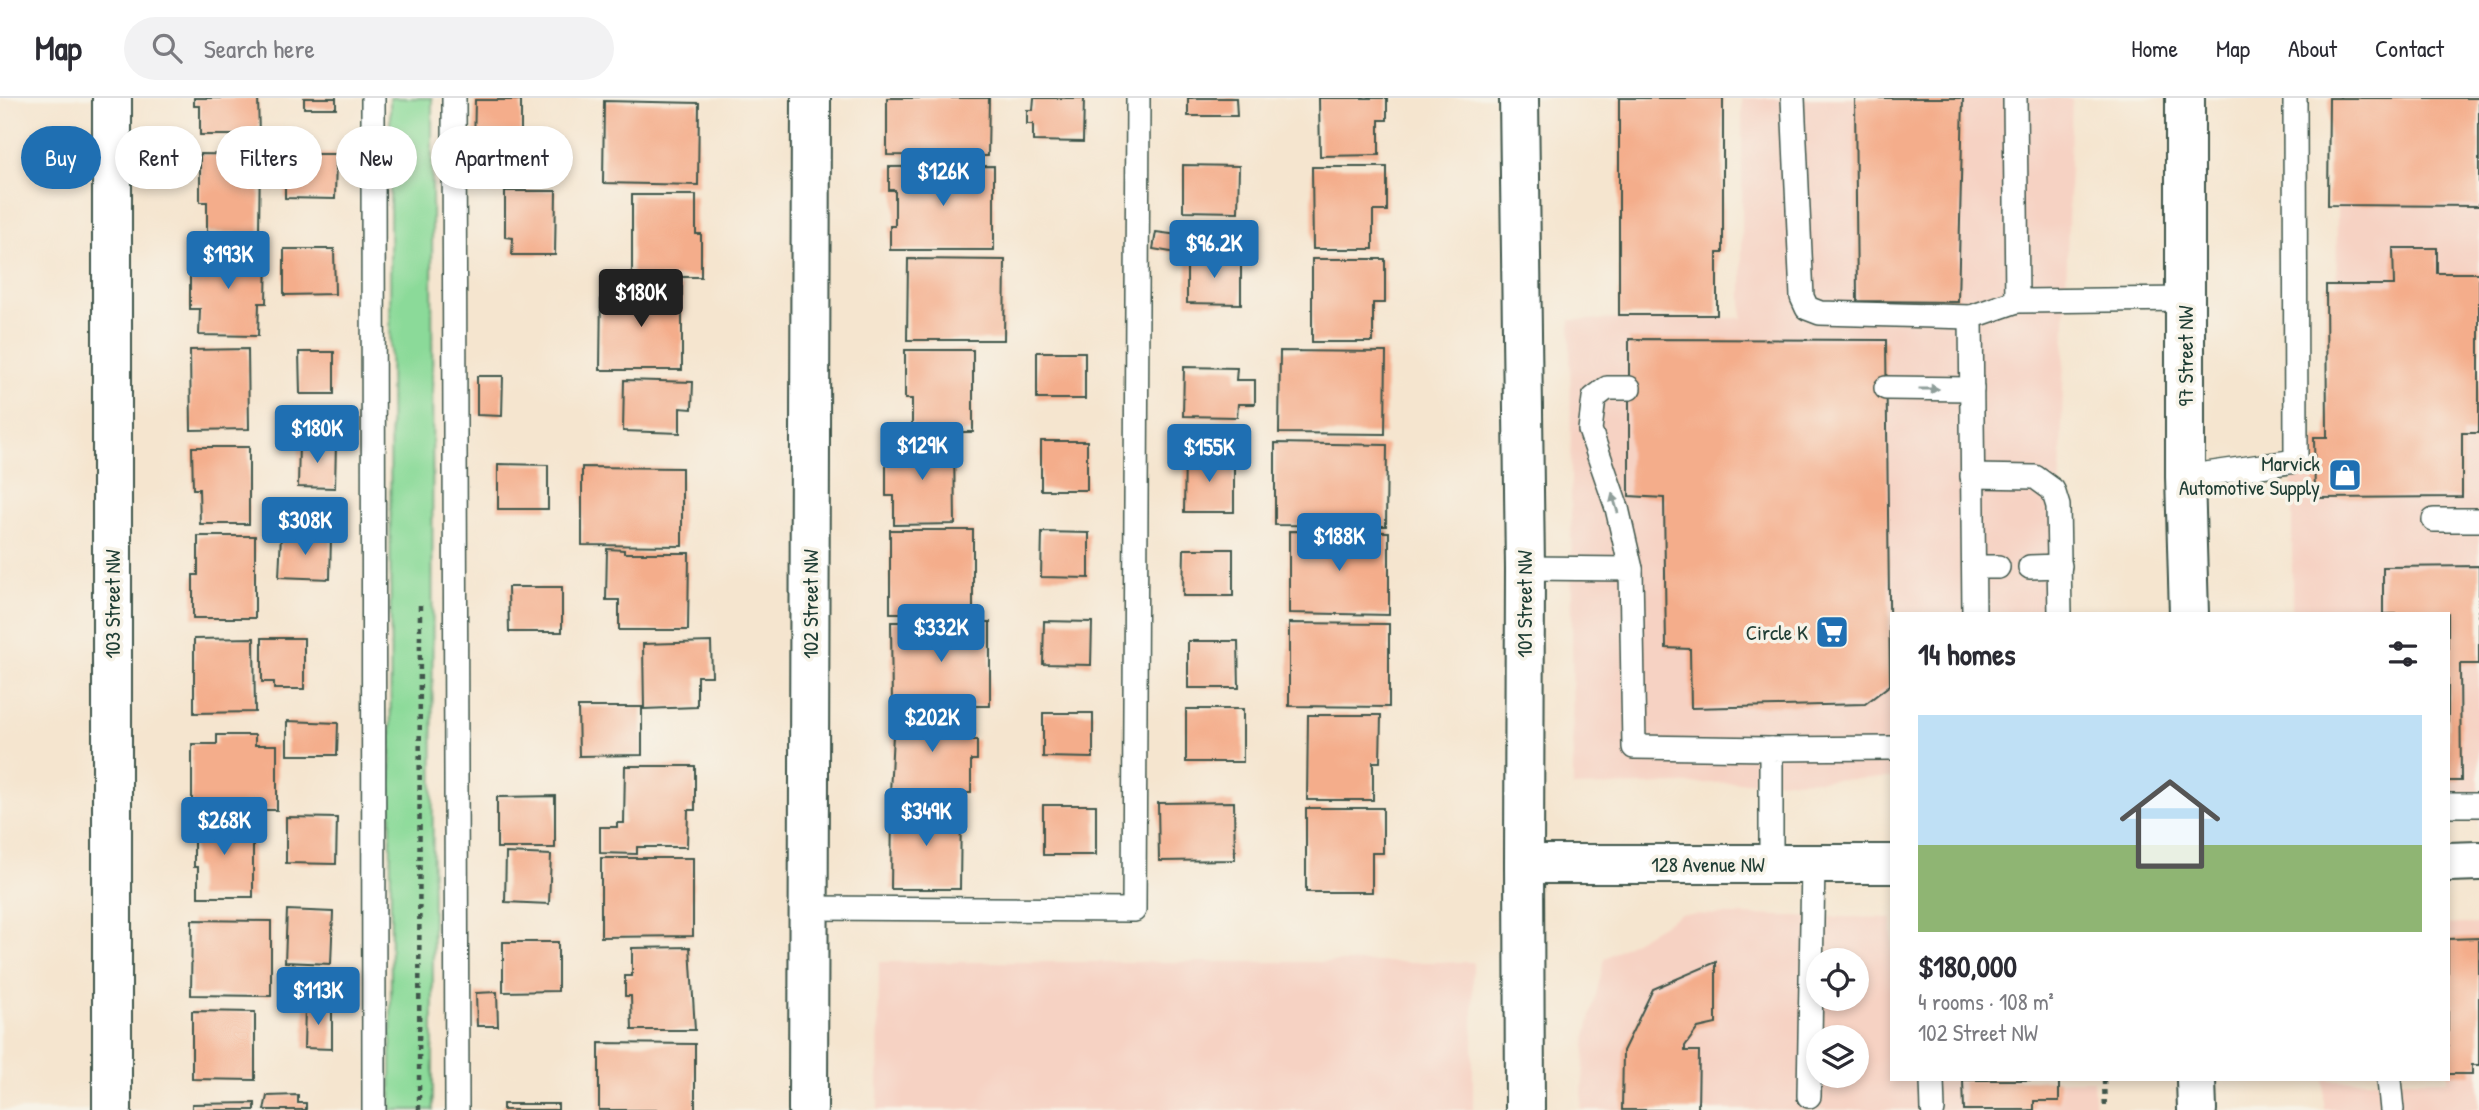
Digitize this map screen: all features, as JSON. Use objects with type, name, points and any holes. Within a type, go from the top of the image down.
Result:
[{"type":"street","name":"103 Street NW","points":[[112,98],[112,1110]]},
{"type":"street","name":"102 Street NW","points":[[808,1110],[811,98]]},
{"type":"street","name":"101 Street NW","points":[[1519,98],[1525,568],[1525,1110]]},
{"type":"street","name":"97 Street NW","points":[[2185,98],[2185,477],[2189,612]]},
{"type":"street","points":[[2450,862],[2479,862]]},
{"type":"street","name":"128 Avenue NW","points":[[1524,864],[1890,863]]},
{"type":"street","points":[[2196,1081],[2197,1110]]},
{"type":"lane","points":[[373,98],[373,1110]]},
{"type":"lane","points":[[454,98],[457,1110]]},
{"type":"lane","points":[[809,908],[1134,909],[1138,98]]},
{"type":"lane","points":[[1793,98],[1802,297],[1807,308],[1820,313],[1971,317],[2017,301],[2185,299]]},
{"type":"lane","points":[[2015,98],[2017,301]]},
{"type":"lane","points":[[2185,477],[2297,461],[2295,98]]},
{"type":"lane","points":[[1971,317],[1974,612]]},
{"type":"lane","points":[[1629,388],[1607,388],[1594,398],[1590,430],[1617,508],[1631,569],[1634,747],[1890,748]]},
{"type":"lane","points":[[1886,388],[1972,389]]},
{"type":"lane","points":[[1972,476],[2035,477],[2053,489],[2058,506],[2060,612]]},
{"type":"lane","points":[[2434,520],[2479,520]]},
{"type":"lane","points":[[2030,567],[2060,566]]},
{"type":"lane","points":[[1974,567],[1998,567]]},
{"type":"lane","points":[[1525,568],[1631,569]]},
{"type":"lane","points":[[1771,749],[1771,864]]},
{"type":"lane","points":[[2450,805],[2479,804]]},
{"type":"lane","points":[[1809,1096],[1813,864]]},
{"type":"lane","points":[[1932,1081],[1933,1110]]},
{"type":"lane","points":[[2389,1081],[2392,1110]]},
{"type":"path","points":[[2104,1081],[2105,1110]]},
{"type":"shaded area","points":[[1742,98],[2072,98],[2056,612],[1890,612],[1890,778],[1573,787],[1570,320],[1742,318]]},
{"type":"shaded area","points":[[2338,98],[2479,98],[2479,821],[2450,821],[2450,612],[2292,612],[2292,442],[2335,441]]},
{"type":"shaded area","points":[[1681,914],[1890,918],[1890,1081],[2093,1081],[2095,1110],[1581,1110],[1586,1036],[1605,958]]},
{"type":"shaded area","points":[[2450,924],[2479,924],[2479,1110],[2324,1110],[2324,1081],[2450,1081]]},
{"type":"shaded area","points":[[879,962],[1473,962],[1473,1110],[878,1110]]},
{"type":"green space","points":[[390,98],[432,98],[433,1110],[391,1110],[390,189],[417,189],[417,126],[390,126]]},
{"type":"building","points":[[194,98],[258,98],[259,126],[216,126],[216,135],[202,135],[200,106],[194,106]]},
{"type":"building","points":[[304,98],[336,98],[336,108],[304,108]]},
{"type":"building","points":[[887,98],[989,98],[988,156],[887,155]]},
{"type":"building","points":[[1034,98],[1084,98],[1083,142],[1033,141],[1033,124],[1027,124],[1027,110],[1033,110]]},
{"type":"building","points":[[1188,98],[1236,98],[1237,116],[1188,116]]},
{"type":"building","points":[[1319,98],[1387,98],[1387,120],[1379,120],[1379,155],[1320,156]]},
{"type":"building","points":[[1619,98],[1723,98],[1723,253],[1717,253],[1717,315],[1619,315]]},
{"type":"building","points":[[1855,98],[1963,98],[1958,302],[1857,301]]},
{"type":"building","points":[[2329,98],[2479,98],[2479,206],[2328,205]]},
{"type":"building","points":[[475,100],[521,100],[521,126],[474,126]]},
{"type":"building","points":[[604,101],[699,103],[698,185],[603,183]]},
{"type":"building","points":[[202,154],[216,154],[216,189],[260,189],[259,233],[207,232],[207,202],[200,202]]},
{"type":"building","points":[[322,154],[336,154],[335,199],[285,198],[285,189],[322,189]]},
{"type":"building","points":[[1183,165],[1239,166],[1238,212],[1183,211]]},
{"type":"building","points":[[994,166],[994,250],[890,250],[890,226],[895,226],[895,190],[889,190],[889,167]]},
{"type":"building","points":[[1312,167],[1387,167],[1387,211],[1373,211],[1373,249],[1313,249]]},
{"type":"building","points":[[505,191],[556,191],[555,255],[512,255],[513,238],[505,237]]},
{"type":"building","points":[[632,195],[696,195],[696,234],[701,234],[701,277],[632,277]]},
{"type":"building","points":[[1194,222],[1218,222],[1218,252],[1194,252]]},
{"type":"building","points":[[1156,232],[1186,236],[1183,254],[1153,249]]},
{"type":"building","points":[[2393,248],[2437,248],[2437,273],[2479,273],[2479,433],[2462,433],[2462,497],[2315,498],[2314,437],[2327,437],[2326,285],[2394,285]]},
{"type":"building","points":[[284,249],[334,249],[335,294],[284,295]]},
{"type":"building","points":[[190,250],[267,252],[266,303],[259,303],[258,336],[199,335],[200,309],[190,309]]},
{"type":"building","points":[[1187,256],[1241,256],[1241,304],[1187,303]]},
{"type":"building","points":[[908,259],[1005,260],[1004,340],[907,340]]},
{"type":"building","points":[[1312,259],[1385,259],[1385,303],[1373,303],[1373,342],[1312,342]]},
{"type":"building","points":[[601,287],[682,287],[682,370],[600,370]]},
{"type":"building","points":[[1629,339],[1886,340],[1890,685],[1865,704],[1691,708],[1690,649],[1666,648],[1664,498],[1629,496]]},
{"type":"building","points":[[248,349],[249,429],[191,430],[190,350]]},
{"type":"building","points":[[905,350],[973,350],[973,432],[912,432],[912,399],[905,399]]},
{"type":"building","points":[[1280,351],[1386,352],[1385,434],[1279,433]]},
{"type":"building","points":[[299,352],[334,352],[334,394],[300,394]]},
{"type":"building","points":[[1037,352],[1085,352],[1085,399],[1037,399]]},
{"type":"building","points":[[1184,367],[1237,368],[1236,380],[1255,380],[1255,404],[1238,404],[1237,417],[1183,416]]},
{"type":"building","points":[[477,376],[503,376],[502,416],[477,415]]},
{"type":"building","points":[[624,380],[693,382],[692,409],[680,408],[680,433],[623,431]]},
{"type":"building","points":[[1041,441],[1087,441],[1087,490],[1041,490]]},
{"type":"building","points":[[299,442],[336,442],[335,488],[298,487]]},
{"type":"building","points":[[954,442],[955,524],[894,525],[894,496],[886,496],[886,443]]},
{"type":"building","points":[[1275,443],[1387,445],[1386,526],[1275,525]]},
{"type":"building","points":[[192,447],[249,447],[249,524],[200,524],[199,489],[193,489]]},
{"type":"building","points":[[1185,456],[1234,456],[1234,512],[1184,512]]},
{"type":"building","points":[[498,464],[548,465],[548,509],[498,509]]},
{"type":"building","points":[[582,467],[682,468],[682,546],[582,545]]},
{"type":"building","points":[[890,530],[973,530],[973,613],[890,613]]},
{"type":"building","points":[[1289,531],[1389,532],[1389,615],[1289,613]]},
{"type":"building","points":[[1042,532],[1089,533],[1089,578],[1041,577]]},
{"type":"building","points":[[281,534],[331,536],[330,579],[279,577]]},
{"type":"building","points":[[198,536],[255,536],[255,618],[193,618],[193,575],[198,575]]},
{"type":"building","points":[[607,549],[624,550],[624,553],[689,553],[688,630],[619,630],[619,600],[606,600]]},
{"type":"building","points":[[1184,549],[1233,549],[1233,596],[1183,596]]},
{"type":"building","points":[[2479,566],[2479,664],[2460,664],[2461,781],[2450,781],[2450,612],[2383,612],[2383,567]]},
{"type":"building","points":[[508,587],[562,587],[562,632],[509,632]]},
{"type":"building","points":[[1044,621],[1092,622],[1091,665],[1043,664]]},
{"type":"building","points":[[891,622],[990,622],[990,706],[892,706]]},
{"type":"building","points":[[1289,623],[1389,624],[1389,707],[1289,706]]},
{"type":"building","points":[[254,638],[255,712],[194,713],[194,639]]},
{"type":"building","points":[[262,638],[304,638],[304,689],[274,689],[274,682],[262,682]]},
{"type":"building","points":[[1188,641],[1238,641],[1239,688],[1188,688]]},
{"type":"building","points":[[711,642],[712,676],[697,676],[697,707],[644,709],[643,644]]},
{"type":"building","points":[[578,707],[642,707],[642,755],[579,756]]},
{"type":"building","points":[[1186,709],[1243,709],[1243,762],[1186,762]]},
{"type":"building","points":[[1043,713],[1093,713],[1093,758],[1043,757]]},
{"type":"building","points":[[894,715],[971,715],[971,740],[977,740],[977,760],[971,760],[971,793],[890,793]]},
{"type":"building","points":[[1308,715],[1381,715],[1380,762],[1373,762],[1373,800],[1307,800]]},
{"type":"building","points":[[287,721],[338,723],[337,755],[287,755]]},
{"type":"building","points":[[217,735],[255,735],[255,745],[277,745],[277,810],[192,810],[192,744],[217,744]]},
{"type":"building","points":[[625,766],[695,766],[695,810],[688,810],[687,847],[637,847],[637,854],[600,853],[600,827],[617,827],[617,823],[624,823]]},
{"type":"building","points":[[555,796],[555,848],[497,848],[497,797]]},
{"type":"building","points":[[1234,802],[1235,860],[1159,861],[1158,803]]},
{"type":"building","points":[[1043,805],[1096,805],[1096,855],[1043,855]]},
{"type":"building","points":[[892,807],[961,808],[960,889],[891,889]]},
{"type":"building","points":[[1306,808],[1383,808],[1383,853],[1372,853],[1372,892],[1306,892]]},
{"type":"building","points":[[286,817],[337,818],[336,864],[286,863]]},
{"type":"building","points":[[194,819],[253,819],[253,897],[198,897],[198,867],[194,867]]},
{"type":"building","points":[[506,853],[551,855],[549,904],[505,902]]},
{"type":"building","points":[[601,858],[693,858],[693,936],[601,937]]},
{"type":"building","points":[[287,910],[333,912],[331,964],[285,962]]},
{"type":"building","points":[[192,920],[271,921],[271,996],[191,995]]},
{"type":"building","points":[[2479,938],[2479,1065],[2472,1065],[2472,1074],[2450,1074],[2450,939]]},
{"type":"building","points":[[503,942],[558,942],[558,991],[503,992]]},
{"type":"building","points":[[690,947],[695,1030],[632,1030],[631,996],[625,996],[625,976],[632,976],[632,948]]},
{"type":"building","points":[[1716,962],[1716,1024],[1698,1028],[1685,1046],[1685,1051],[1699,1051],[1698,1110],[1622,1110],[1623,1051],[1653,989]]},
{"type":"building","points":[[497,992],[498,1026],[477,1026],[476,993]]},
{"type":"building","points":[[305,1005],[332,1005],[332,1049],[304,1048]]},
{"type":"building","points":[[192,1011],[255,1012],[255,1080],[192,1079]]},
{"type":"building","points":[[599,1043],[695,1044],[695,1110],[599,1110]]},
{"type":"building","points":[[1963,1081],[2059,1081],[2059,1101],[2034,1101],[2034,1110],[1964,1110]]},
{"type":"building","points":[[298,1095],[298,1103],[306,1103],[306,1110],[264,1110],[267,1096]]},
{"type":"building","points":[[255,1103],[255,1110],[192,1110],[192,1104]]},
{"type":"building","points":[[503,1104],[558,1104],[558,1110],[503,1110]]},
{"type":"place","name":"Marvick Automotive Supply","points":[[2345,475]]},
{"type":"place","name":"Circle K","points":[[1832,632]]}]
